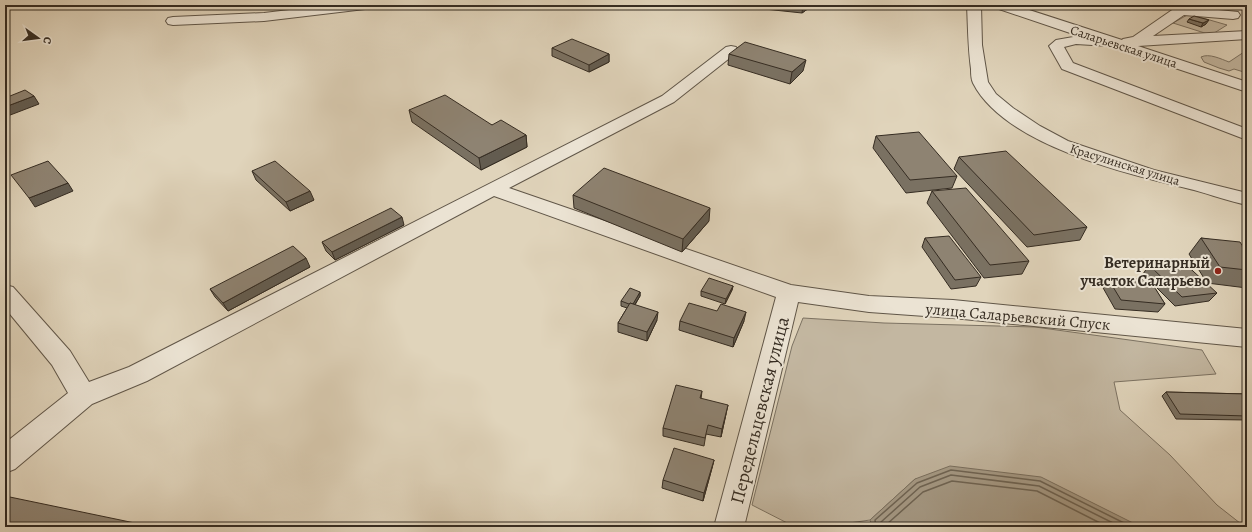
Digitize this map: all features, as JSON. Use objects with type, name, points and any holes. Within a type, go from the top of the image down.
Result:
[{"type":"street","points":[[174,21],[261,11],[365,5]]},
{"type":"street","name":"Красулинская улица","points":[[974,5],[975,45],[980,82],[990,97],[1008,112],[1034,130],[1062,145],[1149,174],[1202,186],[1247,199]]},
{"type":"street","name":"Саларьевская улица","points":[[1001,5],[1247,87]]},
{"type":"street","points":[[1137,41],[1163,21],[1180,11],[1196,5]]},
{"type":"street","points":[[1180,11],[1237,11],[1228,36]]},
{"type":"street","points":[[1163,21],[1172,40],[1195,70]]},
{"type":"street","points":[[1228,36],[1247,30]]},
{"type":"street","points":[[1247,36],[1117,43],[1072,41],[1060,43],[1056,46],[1067,66],[1247,135]]},
{"type":"street","points":[[1185,57],[1207,39]]},
{"type":"street","points":[[5,460],[83,396],[138,374],[493,189],[668,100],[731,50]]},
{"type":"street","name":"улица Саларьевский Спуск","points":[[493,189],[789,293],[869,304],[1040,316],[1247,338]]},
{"type":"street","points":[[5,293],[61,358],[83,396]]},
{"type":"street","name":"Передельцевская улица","points":[[729,527],[789,293]]},
{"type":"shaded area","points":[[1189,14],[1227,25],[1211,35],[1173,23]]},
{"type":"shaded area","points":[[1247,50],[1247,58],[1242,61],[1247,63],[1247,73],[1234,69],[1229,71],[1219,68],[1204,62],[1201,57],[1211,56],[1229,62]]},
{"type":"shaded area","points":[[803,318],[884,323],[1035,327],[1202,350],[1216,374],[1114,382],[1120,410],[1170,455],[1217,505],[1245,527],[1141,527],[915,479],[870,520],[822,527],[795,527],[752,505],[792,346]]},
{"type":"water","points":[[950,466],[1041,477],[1141,527],[872,527],[870,520],[915,479]]},
{"type":"building","points":[[1194,16],[1209,20],[1203,23],[1189,19]]},
{"type":"building","points":[[572,39],[609,54],[589,65],[552,48]]},
{"type":"building","points":[[745,42],[806,60],[792,72],[729,54]]},
{"type":"building","points":[[25,90],[34,96],[5,107],[5,98]]},
{"type":"building","points":[[445,95],[492,125],[501,120],[526,135],[479,158],[409,110]]},
{"type":"building","points":[[919,132],[957,176],[910,180],[876,136]]},
{"type":"building","points":[[1006,151],[1087,227],[1034,235],[959,157]]},
{"type":"building","points":[[48,161],[68,183],[29,198],[11,175]]},
{"type":"building","points":[[275,161],[310,191],[286,202],[252,171]]},
{"type":"building","points":[[604,168],[710,208],[683,239],[573,195]]},
{"type":"building","points":[[966,188],[1029,261],[990,265],[932,191]]},
{"type":"building","points":[[391,208],[402,217],[332,252],[322,242]]},
{"type":"building","points":[[949,236],[981,277],[955,280],[925,238]]},
{"type":"building","points":[[1201,238],[1240,242],[1247,253],[1247,270],[1220,267]]},
{"type":"building","points":[[293,246],[306,258],[223,303],[210,289]]},
{"type":"building","points":[[1242,246],[1247,246],[1247,253]]},
{"type":"building","points":[[1182,261],[1217,293],[1182,297],[1149,265]]},
{"type":"building","points":[[1107,277],[1150,280],[1165,304],[1121,300]]},
{"type":"building","points":[[709,278],[733,286],[726,299],[701,291]]},
{"type":"building","points":[[630,288],[640,292],[633,304],[621,301]]},
{"type":"building","points":[[630,303],[658,312],[647,332],[618,323]]},
{"type":"building","points":[[689,303],[717,311],[721,304],[746,312],[734,338],[680,321]]},
{"type":"building","points":[[676,385],[702,391],[700,398],[728,405],[722,429],[708,425],[705,438],[663,428]]},
{"type":"building","points":[[1166,392],[1247,394],[1247,416],[1180,414]]},
{"type":"building","points":[[674,448],[714,460],[704,493],[663,480]]},
{"type":"building","points":[[5,496],[154,527],[5,527]]},
{"type":"place","name":"Ветеринарный участок Саларьево","points":[[1218,271]]}]
